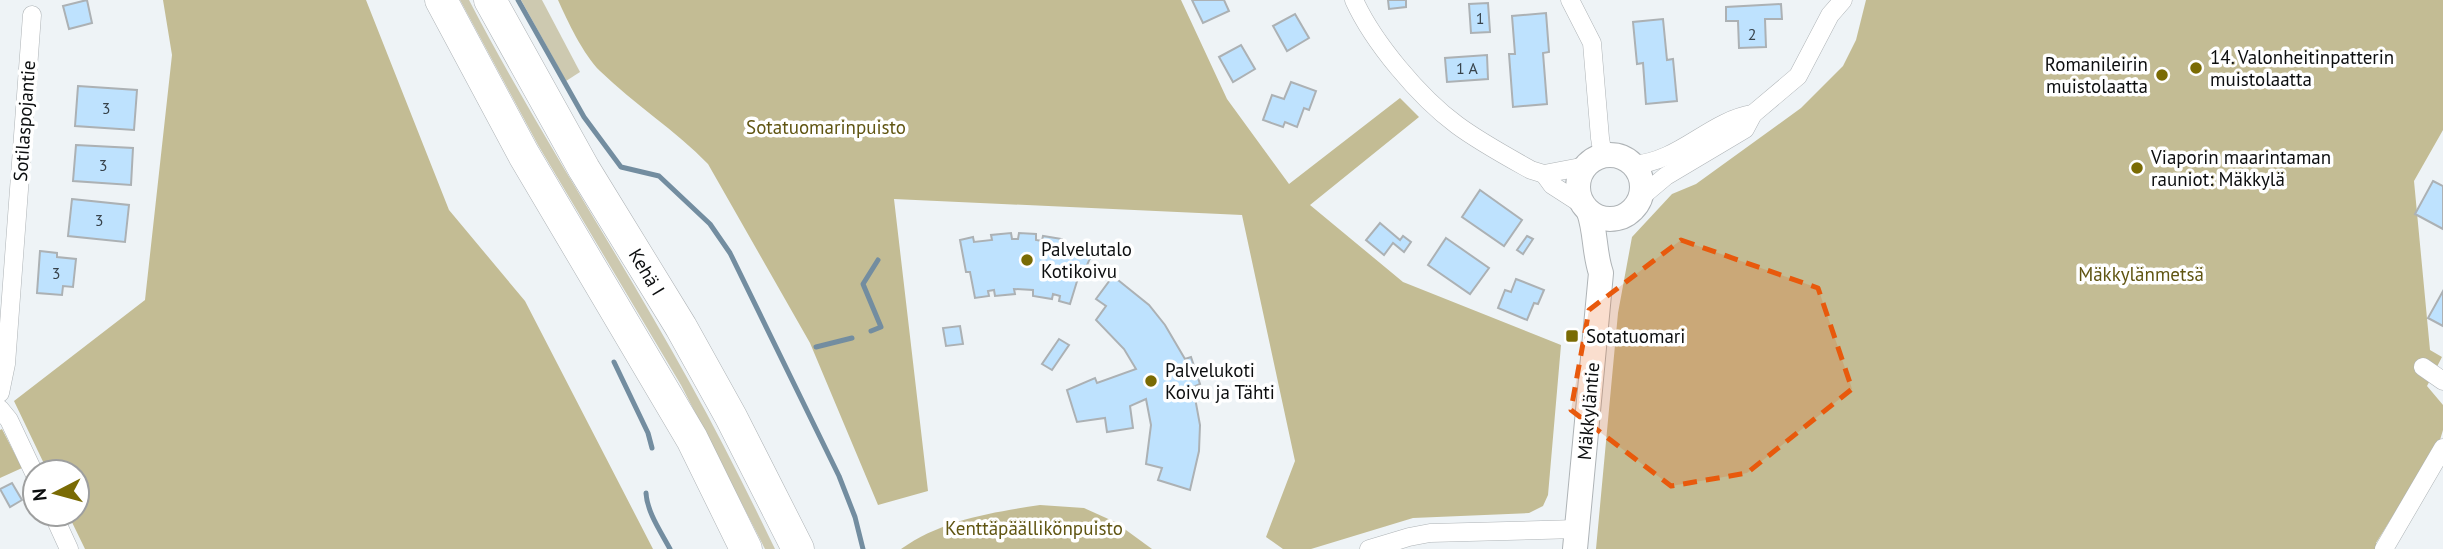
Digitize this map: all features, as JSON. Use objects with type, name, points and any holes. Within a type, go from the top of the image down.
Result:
[{"type":"highway","points":[[441,0],[524,155],[692,439],[746,549]]},
{"type":"highway","name":"Kehä I","points":[[490,0],[584,169],[681,327],[731,417],[798,549]]},
{"type":"street","points":[[1354,0],[1364,22],[1400,69],[1455,124],[1531,170],[1544,174],[1619,157],[1633,165],[1641,180],[1640,197]]},
{"type":"street","points":[[1570,0],[1592,43],[1600,138],[1594,161],[1578,181],[1580,198],[1586,208]]},
{"type":"street","points":[[1544,174],[1552,185],[1606,219],[1631,212],[1640,197],[1666,176],[1745,130],[1753,114],[1798,76],[1829,8],[1843,0]]},
{"type":"street","name":"Sotilaspojantie","points":[[0,393],[6,364],[32,15]]},
{"type":"street","points":[[1633,165],[1658,161],[1737,117],[1753,114]]},
{"type":"street","name":"Mäkkyläntie","points":[[1586,208],[1594,227],[1596,259],[1601,273]]},
{"type":"street","name":"Mäkkyläntie","points":[[1576,539],[1601,273],[1624,216]]},
{"type":"street","points":[[2423,367],[2443,381]]},
{"type":"street","points":[[0,409],[9,421],[27,458]]},
{"type":"street","points":[[2384,549],[2443,447]]},
{"type":"street","points":[[59,528],[69,549]]},
{"type":"street","points":[[1369,549],[1430,533],[1576,539]]},
{"type":"highlighted area","points":[[1681,240],[1818,288],[1852,389],[1747,473],[1671,486],[1571,410],[1589,310]]},
{"type":"shaded area","points":[[460,0],[469,0],[522,97],[663,335],[723,444],[775,549],[765,549],[681,385],[538,145]]},
{"type":"shaded area","points":[[521,0],[542,0],[580,72],[566,81]]},
{"type":"green space","points":[[163,0],[366,0],[449,210],[525,301],[653,549],[85,549],[75,528],[91,528],[91,458],[41,458],[14,401],[145,300],[172,55]]},
{"type":"green space","name":"Sotatuomarinpuisto","points":[[558,0],[1181,0],[1227,99],[1289,184],[1400,98],[1419,117],[1310,205],[1403,282],[1561,345],[1548,495],[1543,506],[1529,513],[1413,518],[1311,549],[1283,549],[1266,537],[1295,461],[1242,215],[894,199],[928,491],[878,505],[810,343],[708,164],[600,71],[582,47]]},
{"type":"green space","name":"Mäkkylänmetsä","points":[[1866,0],[2443,0],[2443,130],[2414,181],[2430,350],[2442,357],[2427,386],[2443,405],[2443,430],[2440,440],[2376,543],[2381,549],[1596,549],[1618,313],[1632,237],[1672,194],[1696,184],[1801,108],[1843,66],[1856,40]]},
{"type":"green space","points":[[2,429],[21,468],[0,478]]},
{"type":"green space","name":"Kenttäpäällikönpuisto","points":[[1040,505],[1084,508],[1115,522],[1152,549],[901,549],[950,524],[986,514]]},
{"type":"building","points":[[87,0],[92,23],[69,29],[63,6]]},
{"type":"building","points":[[1192,0],[1224,0],[1229,11],[1203,23]]},
{"type":"building","points":[[1388,0],[1406,0],[1406,7],[1389,9]]},
{"type":"building","points":[[1488,3],[1490,32],[1471,33],[1469,4]]},
{"type":"building","points":[[1781,4],[1782,19],[1765,19],[1766,47],[1739,48],[1738,21],[1726,21],[1726,7]]},
{"type":"building","points":[[1546,13],[1549,52],[1543,53],[1547,104],[1513,107],[1509,54],[1515,54],[1512,16]]},
{"type":"building","points":[[1295,14],[1309,38],[1287,51],[1273,26]]},
{"type":"building","points":[[1663,19],[1667,60],[1673,59],[1677,101],[1646,104],[1643,63],[1637,64],[1633,22]]},
{"type":"building","points":[[1241,45],[1255,69],[1233,82],[1219,57]]},
{"type":"building","points":[[1487,55],[1488,79],[1447,82],[1445,58]]},
{"type":"building","points":[[1291,82],[1316,91],[1309,110],[1304,108],[1297,127],[1285,122],[1283,127],[1263,120],[1272,95],[1284,99]]},
{"type":"building","points":[[78,86],[137,90],[134,130],[75,126]]},
{"type":"building","points":[[76,145],[133,148],[131,185],[73,181]]},
{"type":"building","points":[[2433,181],[2443,186],[2443,229],[2415,214]]},
{"type":"building","points":[[1480,190],[1522,220],[1504,246],[1462,217]]},
{"type":"building","points":[[72,199],[129,205],[125,242],[68,236]]},
{"type":"building","points":[[1380,223],[1400,240],[1403,236],[1411,242],[1404,252],[1393,243],[1384,255],[1366,240]]},
{"type":"building","name":"Palvelutalo Kotikoivu","points":[[1011,233],[1012,239],[1018,239],[1019,233],[1036,234],[1036,240],[1042,241],[1043,236],[1062,239],[1062,244],[1080,249],[1082,245],[1094,249],[1081,279],[1078,278],[1070,304],[1059,301],[1060,296],[1053,294],[1052,299],[1033,296],[1033,290],[1014,289],[1015,294],[995,296],[994,290],[988,291],[989,296],[975,298],[970,272],[966,272],[960,240],[973,237],[974,242],[992,240],[991,235]]},
{"type":"building","points":[[1527,236],[1533,239],[1523,254],[1517,250]]},
{"type":"building","points":[[1446,238],[1489,268],[1470,294],[1428,265]]},
{"type":"building","points":[[40,251],[57,253],[57,257],[76,259],[73,287],[63,286],[62,295],[37,293]]},
{"type":"building","name":"Palvelukoti Koivu ja Tähti","points":[[1113,276],[1149,305],[1165,325],[1185,359],[1191,357],[1200,384],[1193,387],[1200,425],[1199,451],[1190,490],[1158,480],[1162,468],[1146,464],[1151,425],[1146,399],[1130,406],[1133,428],[1107,432],[1105,418],[1077,422],[1067,390],[1095,378],[1097,383],[1136,369],[1124,349],[1096,320],[1106,306],[1096,299]]},
{"type":"building","points":[[1516,279],[1544,290],[1538,304],[1534,303],[1527,320],[1498,308],[1505,290],[1511,292]]},
{"type":"building","points":[[2443,291],[2443,326],[2428,318]]},
{"type":"building","points":[[960,326],[963,344],[946,346],[943,328]]},
{"type":"building","points":[[1059,339],[1069,345],[1052,370],[1042,364]]},
{"type":"building","points":[[12,483],[21,501],[10,507],[0,489]]},
{"type":"waterway","points":[[518,0],[584,117],[621,167],[659,176],[710,224],[730,253],[839,476],[855,517],[863,549]]},
{"type":"waterway","points":[[871,331],[881,327],[863,284],[878,260]]},
{"type":"waterway","points":[[816,347],[852,338]]},
{"type":"waterway","points":[[614,362],[648,433],[652,448]]},
{"type":"waterway","points":[[646,493],[652,515],[670,549]]},
{"type":"place","name":"14. Valonheitinpatterin muistolaatta","points":[[2196,68]]},
{"type":"place","name":"Romanileirin muistolaatta","points":[[2162,75]]},
{"type":"place","name":"Viaporin maarintaman rauniot: Mäkkylä","points":[[2137,168]]},
{"type":"place","name":"Palvelutalo Kotikoivu","points":[[1027,260]]},
{"type":"place","name":"Sotatuomari","points":[[1572,336]]},
{"type":"place","name":"Palvelukoti Koivu ja Tähti","points":[[1151,381]]}]
